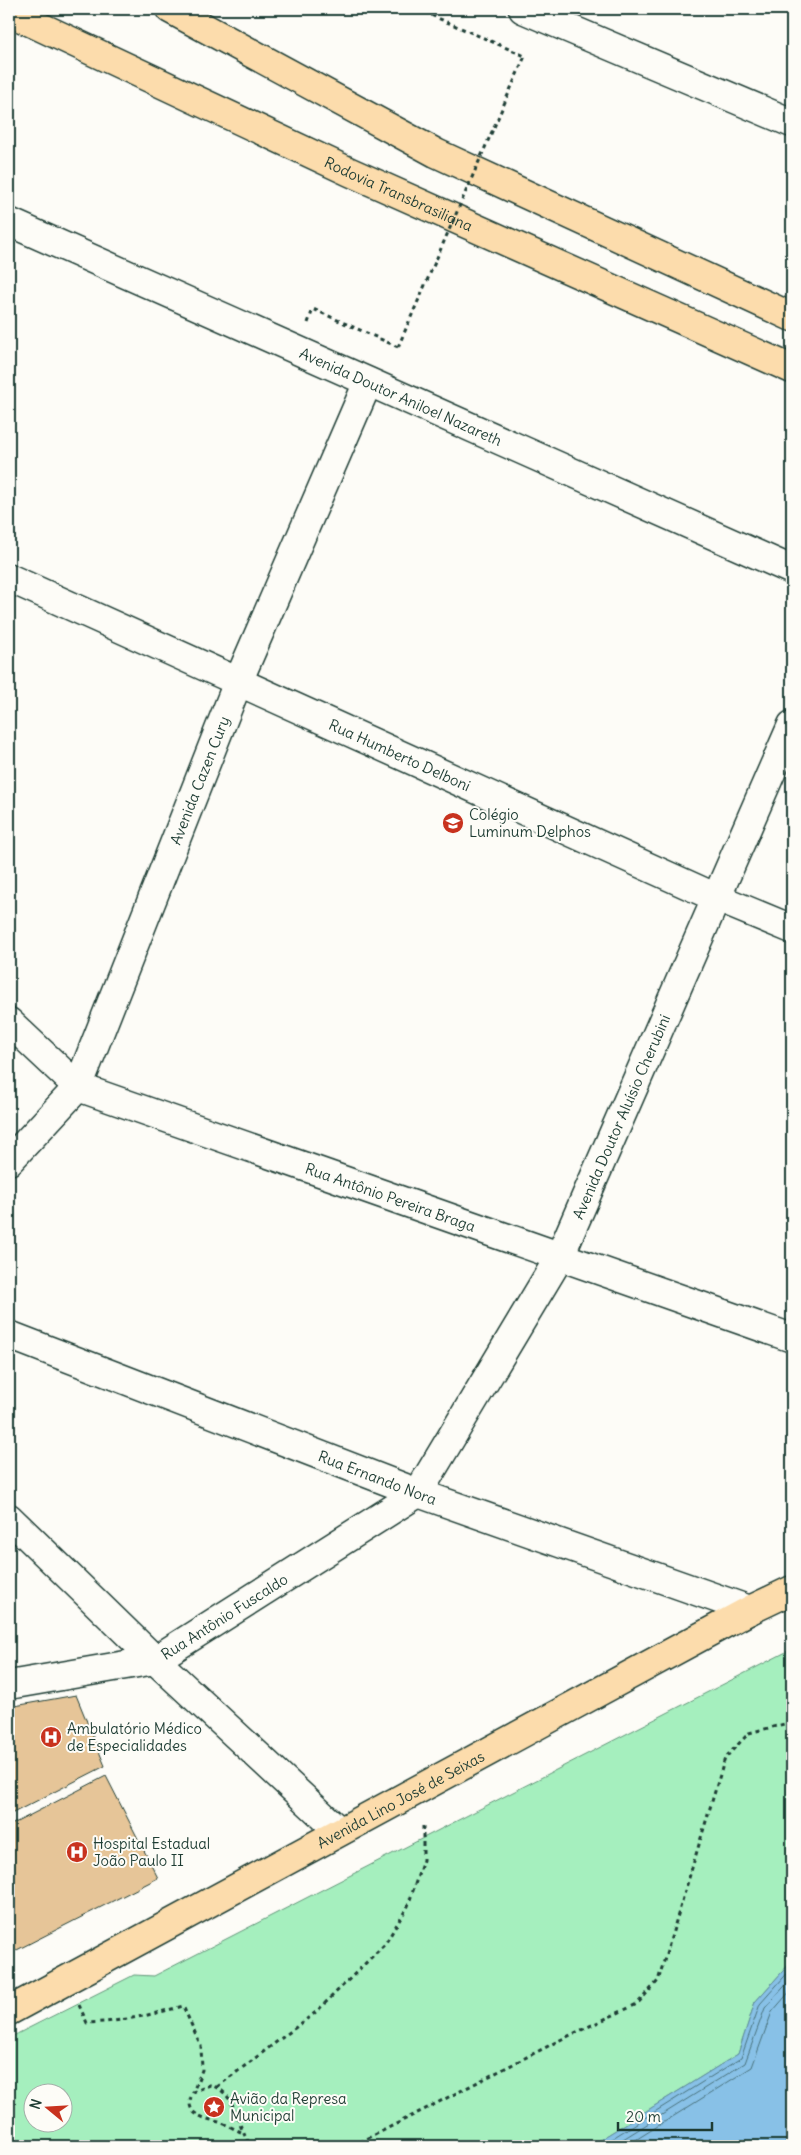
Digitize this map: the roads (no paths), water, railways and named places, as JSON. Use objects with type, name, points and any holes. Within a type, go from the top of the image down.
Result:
[{"type":"main road","points":[[170,9],[436,153],[792,317]]},
{"type":"main road","name":"Rodovia Transbrasiliana","points":[[9,12],[359,176],[792,369]]},
{"type":"main road","name":"Avenida Lino José de Seixas","points":[[9,2010],[750,1610],[792,1590]]},
{"type":"street","points":[[527,10],[792,123]]},
{"type":"street","name":"Avenida Doutor Aniloel Nazareth","points":[[9,222],[792,570]]},
{"type":"street","name":"Avenida Cazen Cury","points":[[9,1160],[78,1088],[238,682],[368,382]]},
{"type":"street","name":"Rua Humberto Delboni","points":[[9,578],[717,898],[792,929]]},
{"type":"street","name":"Avenida Doutor Aluísio Cherubini","points":[[418,1493],[559,1258],[792,725]]},
{"type":"street","name":"Rua Antônio Pereira Braga","points":[[9,1022],[78,1088],[792,1338]]},
{"type":"street","name":"Rua Ernando Nora","points":[[9,1335],[418,1493],[750,1610]]},
{"type":"street","name":"Rua Antônio Fuscaldo","points":[[9,1685],[155,1660],[418,1493]]},
{"type":"street","points":[[9,1518],[155,1660],[339,1831]]},
{"type":"water","points":[[792,1961],[792,2146],[590,2146],[738,2054],[755,2002]]},
{"type":"place","name":"Colégio Luminum Delphos","points":[[453,823]]},
{"type":"place","name":"Ambulatório Médico de Especialidades","points":[[51,1737]]},
{"type":"place","name":"Hospital Estadual João Paulo II","points":[[77,1852]]},
{"type":"place","name":"Avião da Represa Municipal","points":[[214,2107]]}]
